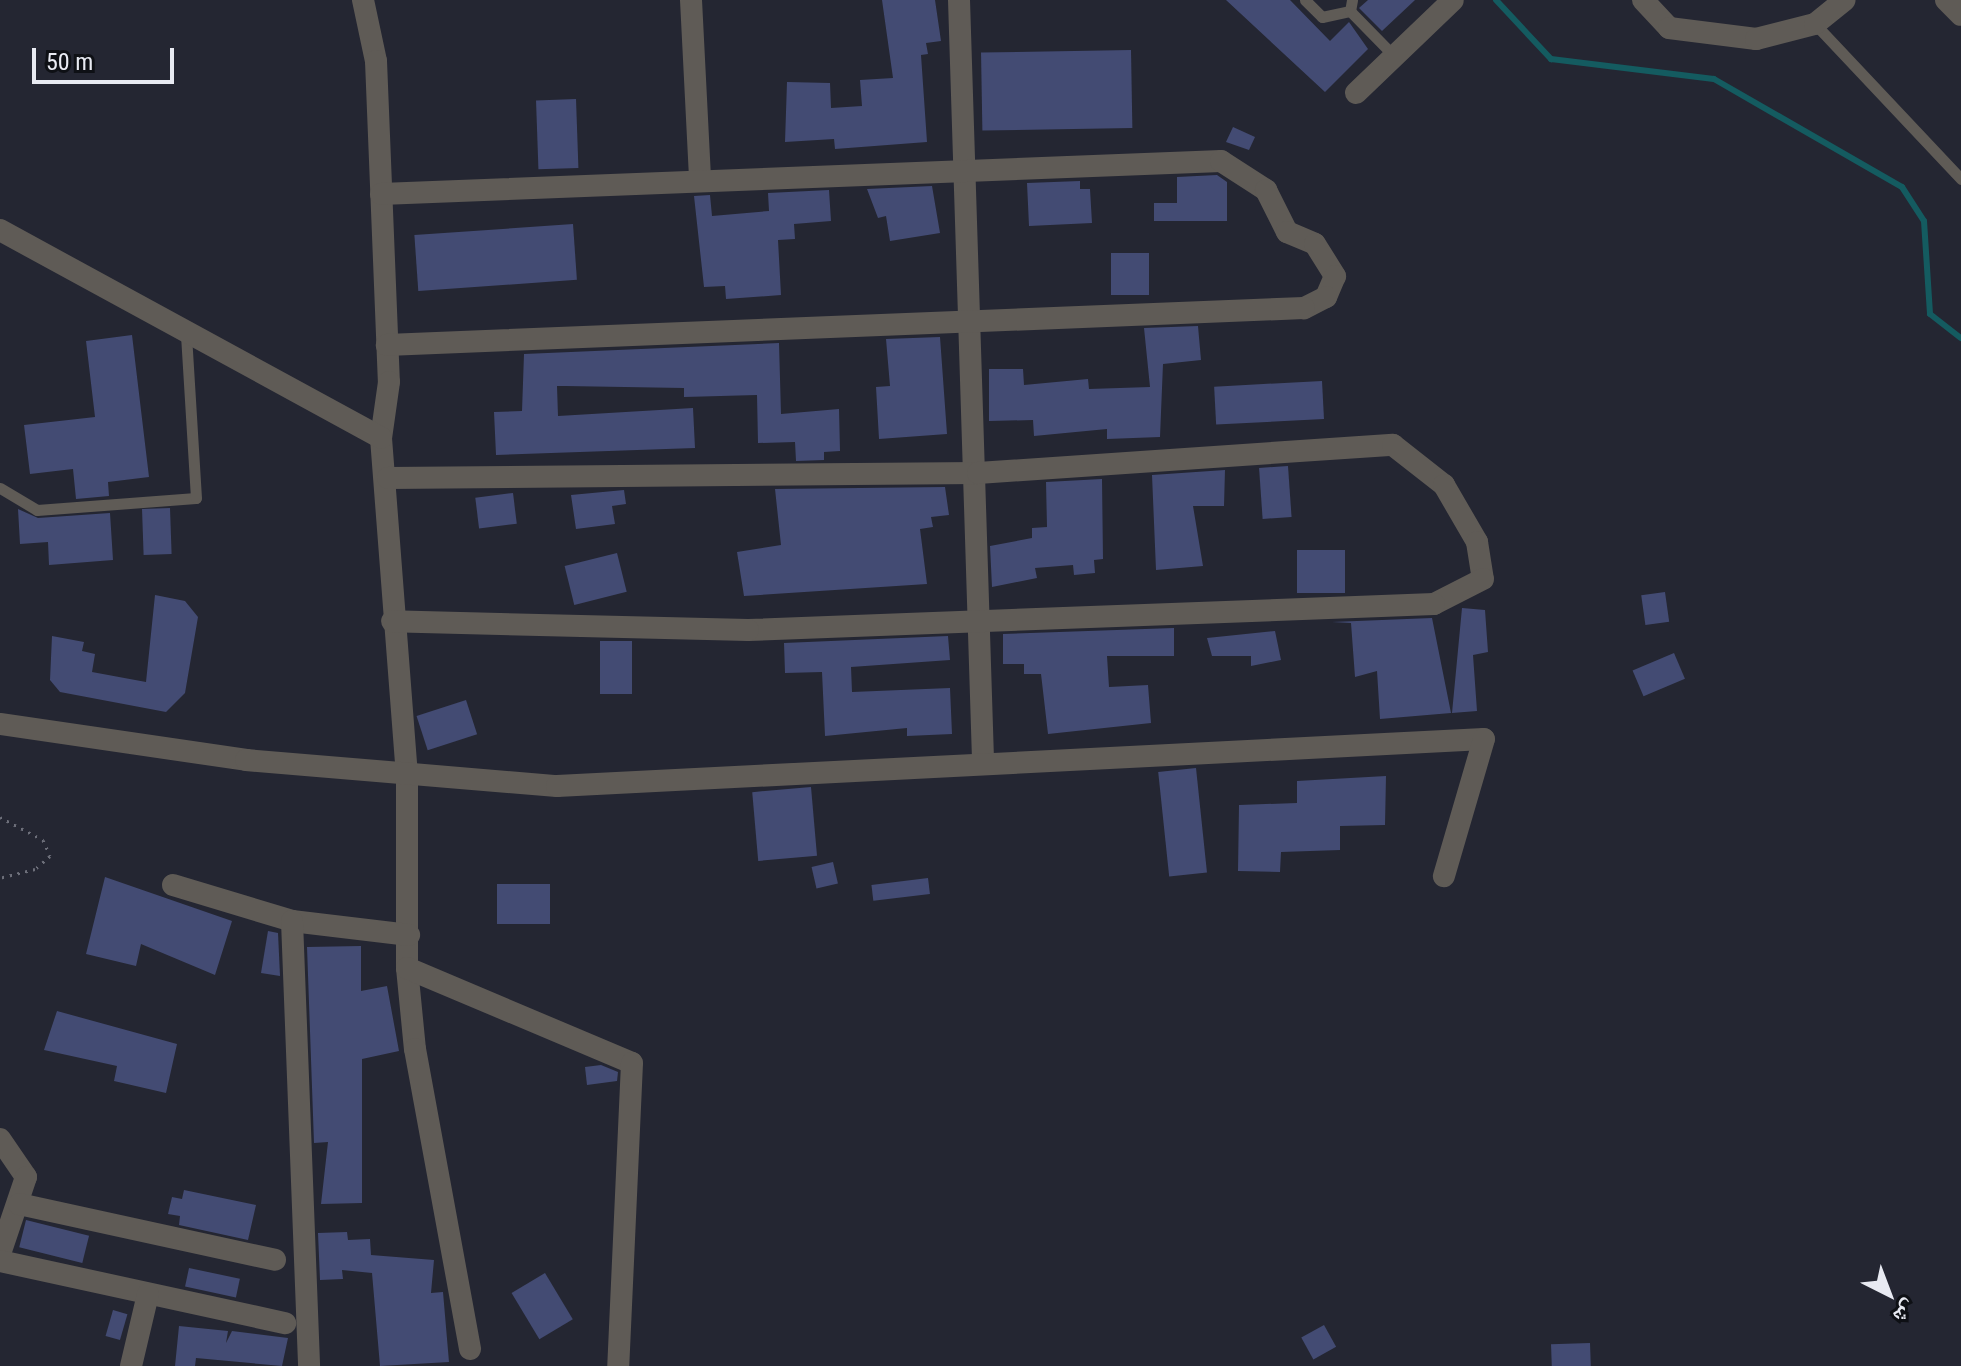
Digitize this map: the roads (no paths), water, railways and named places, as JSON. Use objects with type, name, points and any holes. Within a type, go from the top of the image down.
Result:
[{"type":"street","points":[[363,0],[376,61],[387,345],[381,438],[388,478],[392,621],[407,773],[407,968],[415,1049],[470,1349]]},
{"type":"street","points":[[691,0],[700,177]]},
{"type":"street","points":[[959,0],[984,619],[983,760]]},
{"type":"street","points":[[1356,93],[1453,0]]},
{"type":"street","points":[[1643,0],[1669,28],[1756,39],[1815,24],[1845,0]]},
{"type":"street","points":[[1946,0],[1961,15]]},
{"type":"street","points":[[381,194],[700,177],[1221,161],[1266,190],[1287,232],[1315,244],[1335,276],[1326,297],[1304,308],[387,345]]},
{"type":"street","points":[[0,230],[186,335],[381,438]]},
{"type":"street","points":[[388,478],[978,473],[1393,445],[1444,485],[1477,542],[1483,579],[1434,604],[748,630],[392,621]]},
{"type":"street","points":[[0,724],[246,760],[557,786],[983,760],[1484,739],[1444,876]]},
{"type":"street","points":[[173,885],[292,921],[409,935]]},
{"type":"street","points":[[292,921],[309,1366]]},
{"type":"street","points":[[407,968],[632,1063],[618,1366]]},
{"type":"street","points":[[0,1139],[20,1158],[26,1177],[0,1254]]},
{"type":"street","points":[[19,1204],[275,1260]]},
{"type":"street","points":[[0,1261],[285,1323]]},
{"type":"street","points":[[131,1366],[148,1294]]},
{"type":"lane","points":[[1305,0],[1322,17],[1351,5],[1395,57]]},
{"type":"lane","points":[[1815,24],[1961,179]]},
{"type":"lane","points":[[0,488],[37,510],[196,498],[186,335]]},
{"type":"waterway","points":[[1496,0],[1551,59],[1714,79],[1902,187],[1924,221],[1930,314],[1961,338]]}]
